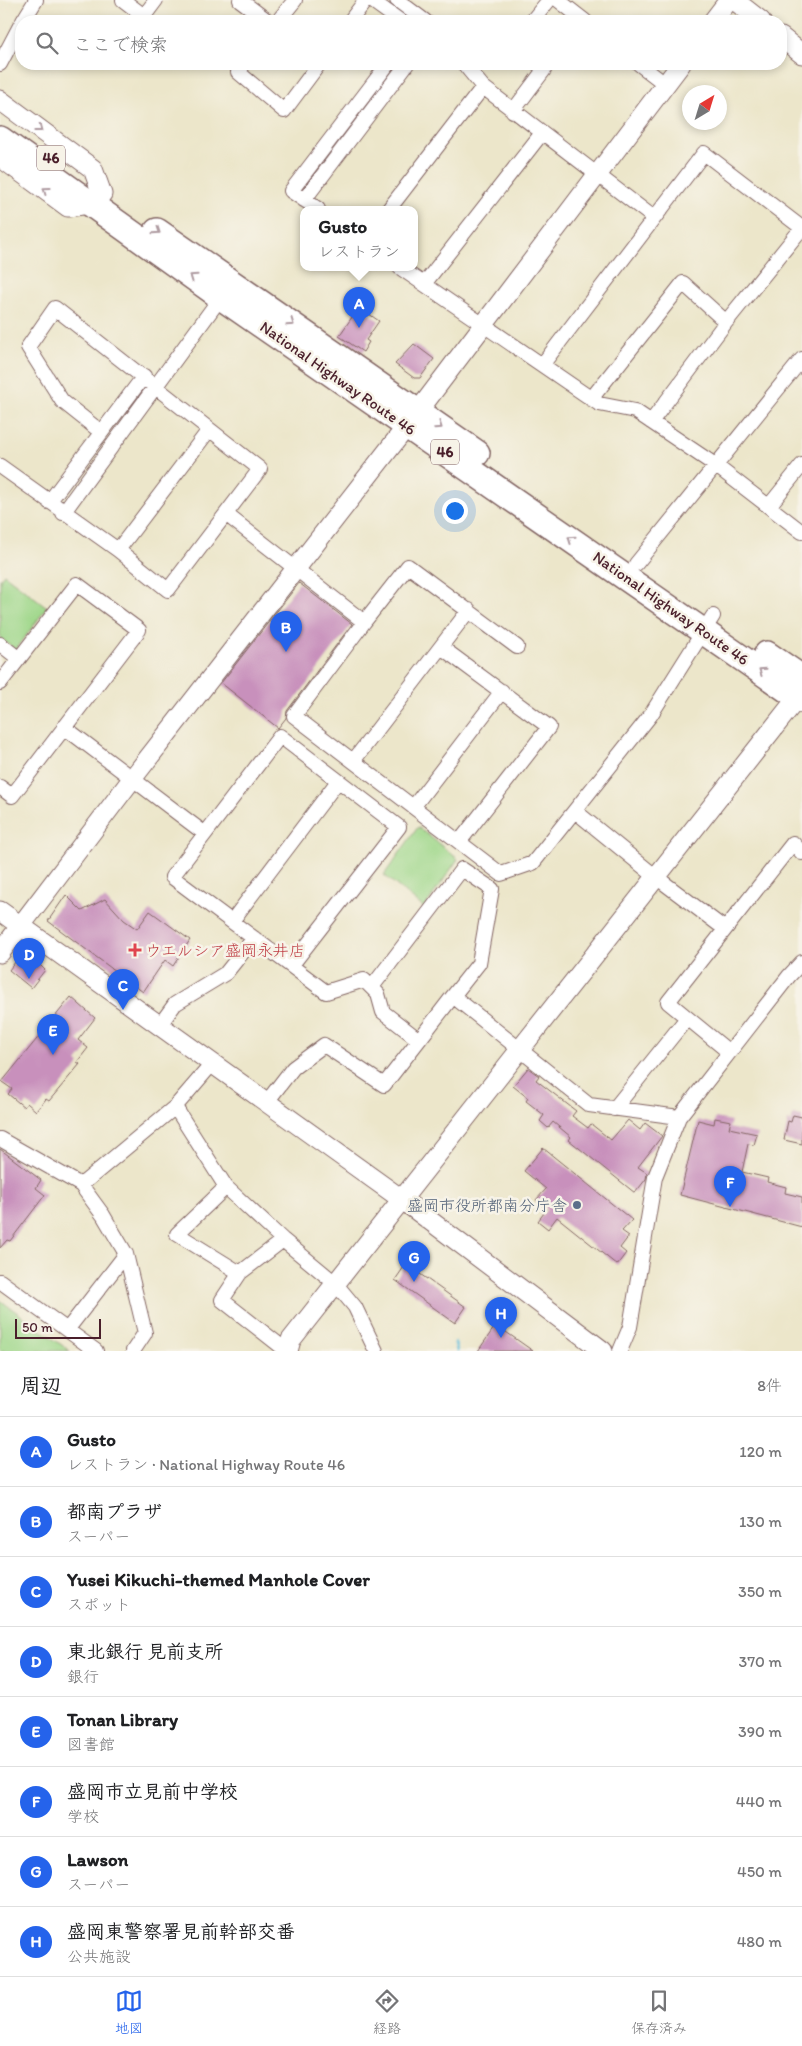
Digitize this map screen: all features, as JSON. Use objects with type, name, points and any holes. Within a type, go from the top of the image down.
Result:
[{"type":"highway","name":"National Highway Route 46","points":[[0,121],[95,199],[221,297],[636,564],[708,623]]},
{"type":"highway","name":"National Highway Route 46","points":[[0,139],[95,199],[708,623],[801,692]]},
{"type":"street","points":[[27,15],[36,0]]},
{"type":"street","points":[[124,0],[143,15]]},
{"type":"street","points":[[145,15],[156,0]]},
{"type":"street","points":[[240,0],[260,15]]},
{"type":"street","points":[[283,15],[295,0]]},
{"type":"street","points":[[355,15],[366,0]]},
{"type":"street","points":[[372,0],[392,15]]},
{"type":"street","points":[[397,0],[417,15]]},
{"type":"street","points":[[537,15],[549,0]]},
{"type":"street","points":[[558,0],[577,15]]},
{"type":"street","points":[[718,15],[729,0]]},
{"type":"street","points":[[734,0],[753,15]]},
{"type":"street","points":[[0,64],[15,36]]},
{"type":"street","points":[[787,42],[802,54]]},
{"type":"street","points":[[240,70],[238,72],[284,112],[315,70]]},
{"type":"street","points":[[313,206],[292,191],[383,70]]},
{"type":"street","points":[[304,200],[402,70]]},
{"type":"street","points":[[469,70],[483,87],[654,218]]},
{"type":"street","points":[[513,110],[544,70]]},
{"type":"street","points":[[647,70],[665,84]]},
{"type":"street","points":[[0,953],[22,927],[132,779],[413,419],[676,70]]},
{"type":"street","points":[[391,206],[483,87]]},
{"type":"street","points":[[0,100],[93,169],[95,199],[68,207],[0,157]]},
{"type":"street","points":[[424,284],[542,133]]},
{"type":"street","points":[[542,366],[704,154],[802,228],[726,322],[651,422]]},
{"type":"street","points":[[405,271],[599,404],[635,411],[716,465],[802,532]]},
{"type":"street","points":[[591,399],[682,283],[726,322]]},
{"type":"street","points":[[63,513],[221,297]]},
{"type":"street","points":[[0,466],[63,513],[118,550],[168,590],[227,515],[260,469],[55,308],[28,348],[62,401],[101,432]]},
{"type":"street","points":[[636,564],[802,359]]},
{"type":"street","points":[[49,502],[144,376]]},
{"type":"street","points":[[118,550],[209,430]]},
{"type":"street","points":[[768,506],[802,464]]},
{"type":"street","points":[[227,515],[364,622]]},
{"type":"street","points":[[517,647],[408,566],[294,716],[501,874],[533,863],[650,716],[708,623]]},
{"type":"street","points":[[0,683],[77,584],[139,630],[12,796],[0,787]]},
{"type":"street","points":[[354,760],[469,610]]},
{"type":"street","points":[[0,644],[18,658]]},
{"type":"street","points":[[441,647],[549,727],[460,841]]},
{"type":"street","points":[[414,806],[502,691]]},
{"type":"street","points":[[283,1240],[240,1273],[222,1300],[287,1351],[291,1340],[400,1198],[801,692]]},
{"type":"street","points":[[64,727],[204,834]]},
{"type":"street","points":[[291,966],[399,827],[280,736],[172,877],[232,921],[291,966],[326,992],[364,980],[378,994],[383,1012],[419,1040]]},
{"type":"street","points":[[232,921],[338,781]]},
{"type":"street","points":[[575,811],[656,877],[725,929]]},
{"type":"street","points":[[729,1052],[668,1002],[793,843],[802,853]]},
{"type":"street","points":[[266,1103],[293,1068],[324,1045],[384,1085],[479,963],[492,889],[462,869],[372,987]]},
{"type":"street","points":[[0,911],[400,1198],[603,1351]]},
{"type":"street","points":[[159,1026],[175,1004],[226,973],[254,938]]},
{"type":"street","points":[[620,1351],[630,1327],[655,1177],[679,1117],[788,976],[802,962]]},
{"type":"street","points":[[453,996],[589,1106],[679,1117]]},
{"type":"street","points":[[614,1109],[687,1018]]},
{"type":"street","points":[[81,1185],[175,1107],[212,1064]]},
{"type":"street","points":[[175,1107],[226,1187],[283,1240],[334,1283],[355,1307],[376,1351]]},
{"type":"street","points":[[0,1139],[81,1185],[103,1215],[126,1254],[145,1333],[133,1351]]},
{"type":"street","points":[[226,1187],[177,1234],[240,1273]]},
{"type":"street","points":[[67,1330],[126,1254]]},
{"type":"street","points":[[0,1281],[96,1351]]},
{"type":"green space","points":[[4,574],[47,607],[16,650],[0,638],[0,579]]},
{"type":"green space","points":[[418,827],[458,859],[424,908],[384,875]]},
{"type":"green space","points":[[0,1300],[70,1351],[0,1351]]},
{"type":"building","points":[[359,307],[379,321],[366,340],[369,342],[363,352],[339,336]]},
{"type":"building","points":[[414,344],[434,359],[420,378],[414,378],[395,364]]},
{"type":"building","points":[[299,583],[352,624],[287,711],[286,718],[278,728],[221,683]]},
{"type":"building","name":"ウエルシア盛岡永井店","points":[[66,895],[82,911],[105,899],[124,920],[137,929],[150,911],[190,940],[173,966],[165,960],[143,992],[48,921]]},
{"type":"building","points":[[31,956],[45,970],[31,988],[9,970],[19,957]]},
{"type":"building","points":[[71,997],[95,1018],[78,1040],[88,1048],[77,1062],[80,1064],[49,1101],[46,1099],[36,1111],[27,1103],[24,1107],[8,1094],[12,1089],[2,1082]]},
{"type":"building","points":[[528,1068],[539,1076],[536,1080],[576,1111],[572,1116],[588,1128],[591,1124],[611,1140],[628,1120],[640,1130],[645,1123],[662,1136],[638,1167],[647,1173],[646,1179],[635,1193],[569,1140],[571,1137],[553,1122],[548,1128],[540,1121],[544,1115],[526,1101],[528,1098],[513,1086]]},
{"type":"building","points":[[793,1115],[802,1117],[802,1144],[784,1140],[788,1121],[791,1122]]},
{"type":"building","points":[[715,1118],[731,1121],[729,1128],[757,1134],[754,1145],[748,1144],[742,1172],[768,1178],[767,1182],[786,1187],[785,1193],[802,1197],[802,1227],[680,1195],[698,1120],[714,1124]]},
{"type":"building","name":"盛岡市役所都南分庁舎","points":[[543,1148],[632,1220],[622,1231],[629,1236],[620,1248],[626,1253],[617,1265],[557,1217],[548,1229],[538,1221],[547,1209],[536,1200],[546,1189],[524,1171]]},
{"type":"building","points":[[0,1149],[41,1180],[36,1188],[45,1195],[10,1241],[7,1240],[0,1248]]},
{"type":"building","points":[[406,1264],[466,1307],[455,1323],[395,1280]]},
{"type":"building","points":[[496,1325],[533,1351],[478,1351]]},
{"type":"waterway","points":[[455,1343],[457,1351]]},
{"type":"place","name":"Gusto","points":[[359,328]]},
{"type":"place","name":"都南プラザ","points":[[286,652]]},
{"type":"place","name":"ウエルシア盛岡永井店","points":[[135,950]]},
{"type":"place","name":"東北銀行 見前支所","points":[[29,979]]},
{"type":"place","name":"Yusei Kikuchi-themed Manhole Cover","points":[[123,1010]]},
{"type":"place","name":"Tonan Library","points":[[53,1055]]},
{"type":"place","name":"盛岡市役所都南分庁舎","points":[[577,1205]]},
{"type":"place","name":"盛岡市立見前中学校","points":[[730,1207]]},
{"type":"place","name":"Lawson","points":[[414,1282]]},
{"type":"place","name":"盛岡東警察署見前幹部交番","points":[[501,1338]]}]
